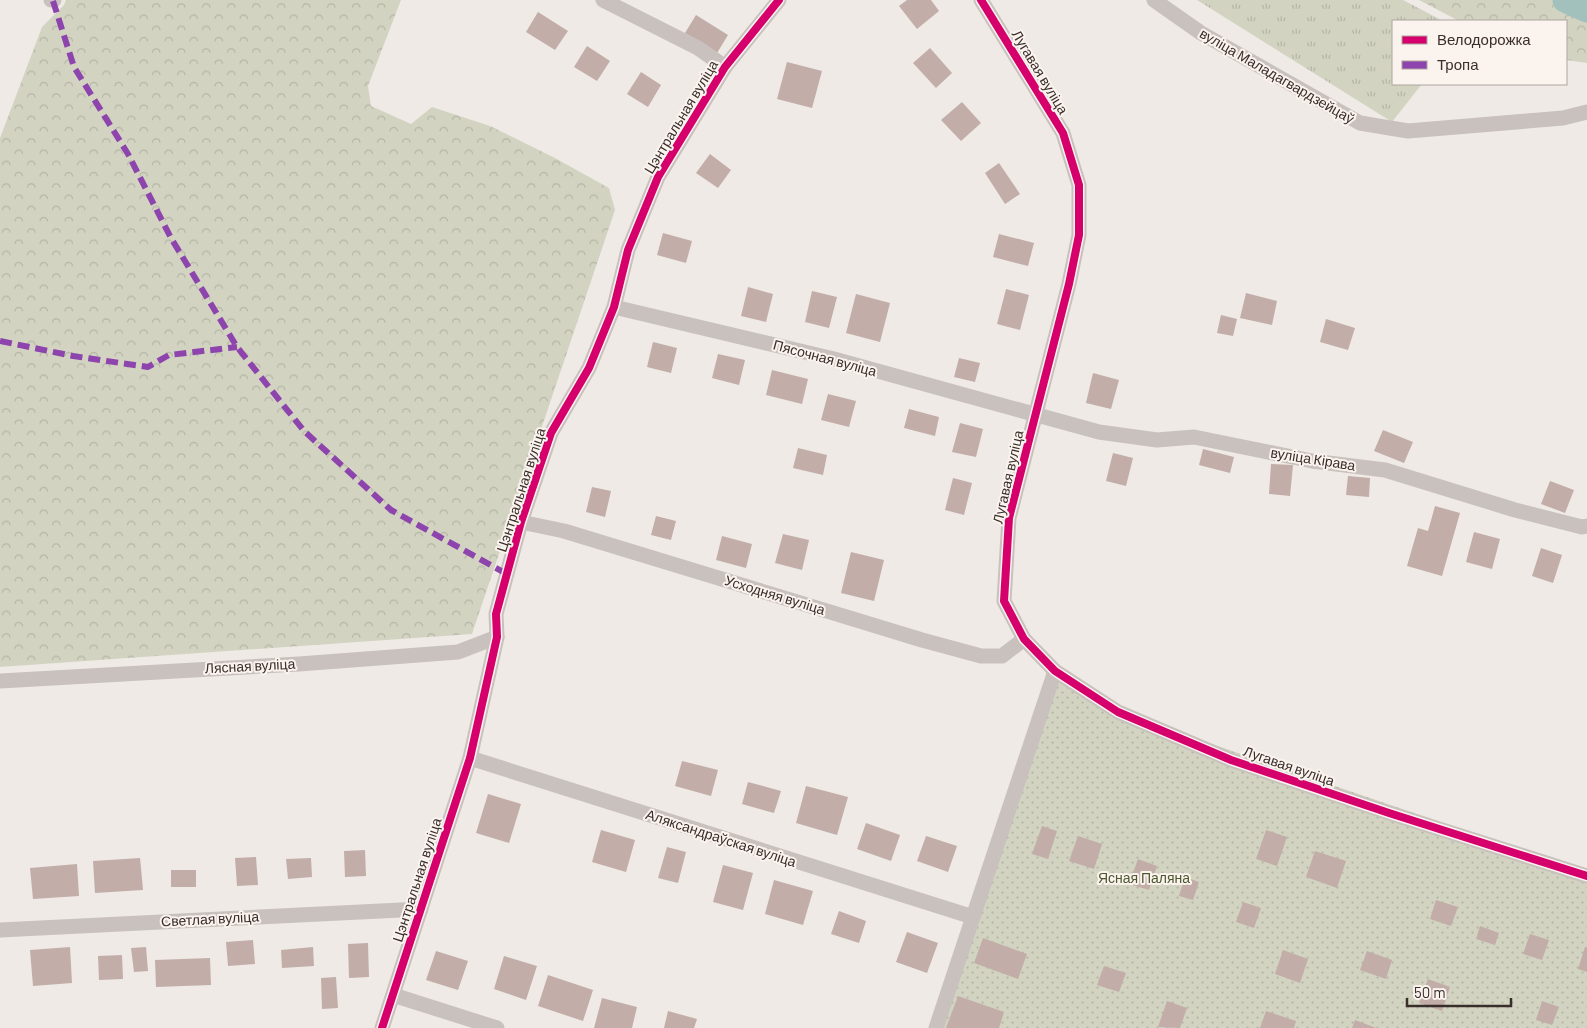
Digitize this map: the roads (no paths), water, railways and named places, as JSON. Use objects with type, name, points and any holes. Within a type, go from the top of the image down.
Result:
[{"type":"street","points":[[603,0],[698,48],[725,67]]},
{"type":"street","name":"Цэнтральная вуліца","points":[[382,1028],[470,758],[497,637],[496,614],[521,522],[551,434],[590,368],[614,307],[628,250],[658,177],[725,67],[779,0]]},
{"type":"street","name":"Лугавая вуліца","points":[[981,0],[1063,133],[1079,184],[1079,235],[1069,284],[1009,518],[1004,600],[1024,639],[1055,672],[1118,712],[1231,760],[1398,816],[1587,876]]},
{"type":"street","name":"вуліца Маладагвардзейцаў","points":[[1154,0],[1200,33],[1360,123],[1408,131],[1564,118],[1587,112]]},
{"type":"street","name":"Пясочная вуліца","points":[[614,307],[834,359],[1035,414]]},
{"type":"street","name":"вуліца Кірава","points":[[1035,414],[1100,432],[1156,440],[1194,437],[1312,461],[1385,470],[1515,510],[1582,527],[1587,526]]},
{"type":"street","name":"Усходняя вуліца","points":[[521,522],[564,531],[922,640],[981,656],[1002,656],[1024,639]]},
{"type":"street","name":"Лясная вуліца","points":[[0,681],[299,664],[458,652],[497,637]]},
{"type":"street","points":[[936,1028],[1055,672]]},
{"type":"street","name":"Аляксандраўская вуліца","points":[[470,758],[973,917]]},
{"type":"street","name":"Светлая вуліца","points":[[0,930],[421,909]]},
{"type":"street","points":[[393,995],[497,1028]]},
{"type":"waterway","points":[[1565,0],[1587,10]]},
{"type":"park label","name":"Ясная Паляна","points":[[1144,878]]}]
